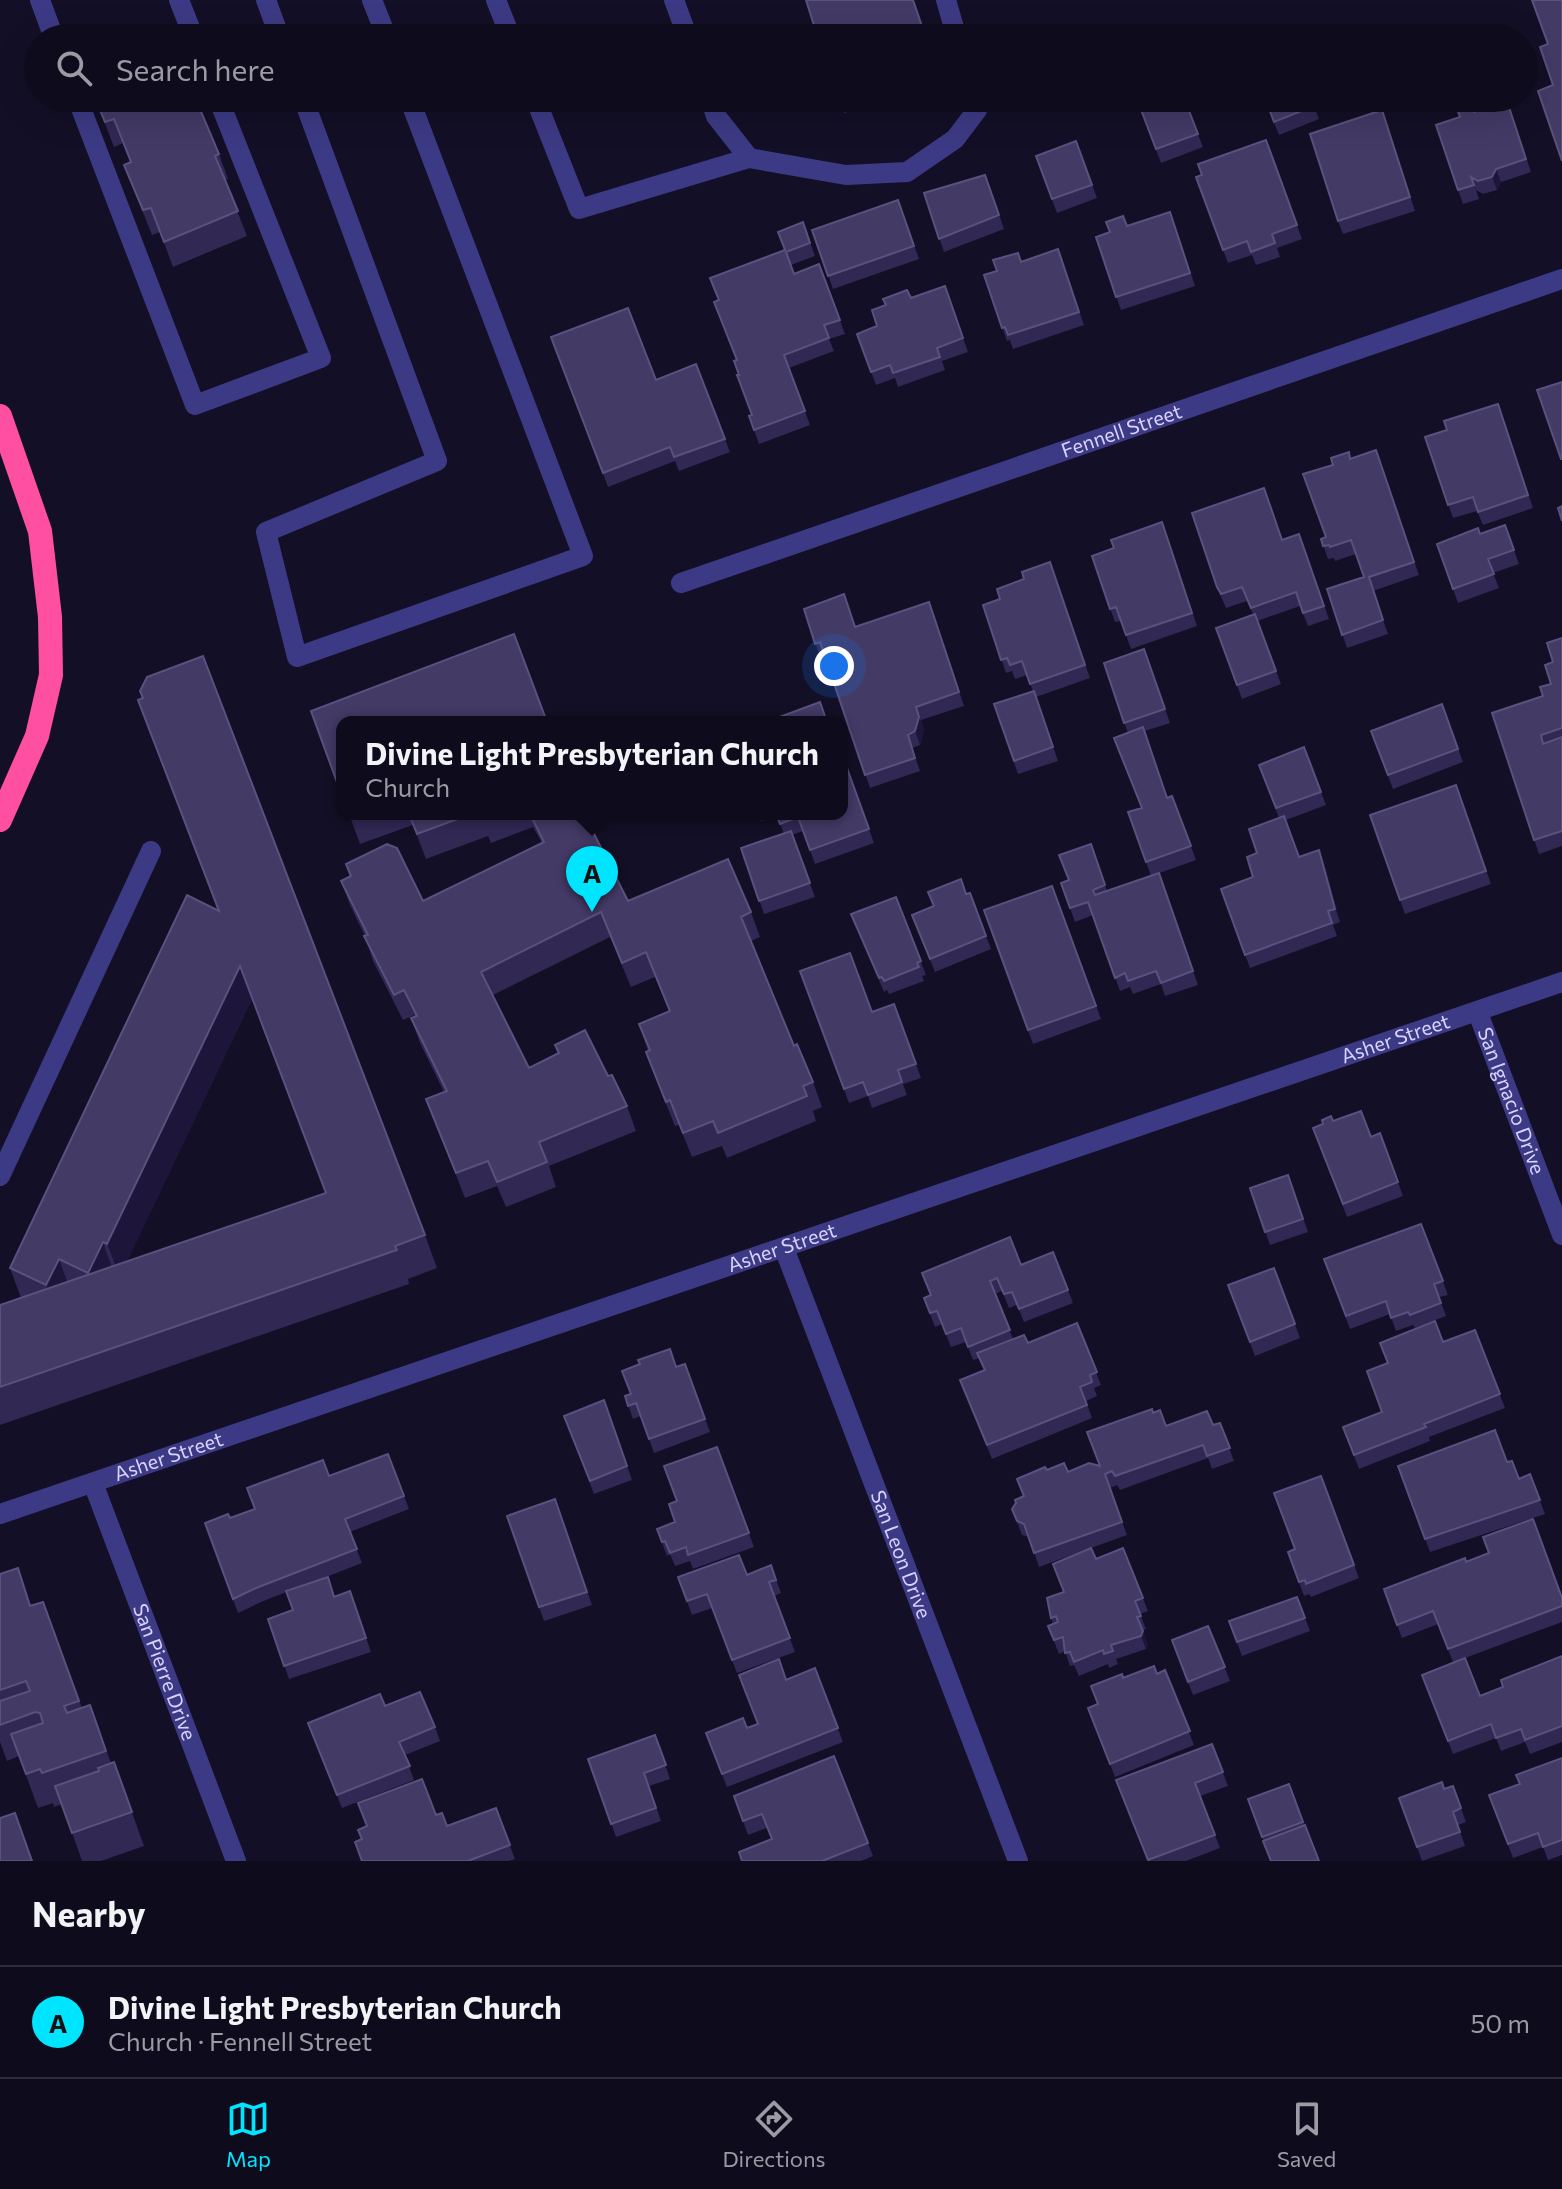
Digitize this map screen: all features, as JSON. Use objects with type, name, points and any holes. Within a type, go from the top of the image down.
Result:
[{"type":"highway","points":[[0,416],[40,531],[50,617],[51,675],[37,736],[0,820]]},
{"type":"street","points":[[40,0],[49,24]]},
{"type":"street","points":[[179,0],[188,24]]},
{"type":"street","points":[[266,0],[275,24]]},
{"type":"street","points":[[372,0],[381,24]]},
{"type":"street","points":[[496,0],[505,24]]},
{"type":"street","points":[[674,0],[683,24]]},
{"type":"street","points":[[946,0],[953,24]]},
{"type":"street","points":[[82,112],[195,405],[321,358],[224,112]]},
{"type":"street","points":[[308,112],[437,461],[266,532],[297,657],[583,556],[414,112]]},
{"type":"street","points":[[541,112],[579,209],[749,158],[846,175],[907,172],[955,139],[975,112]]},
{"type":"street","points":[[715,112],[749,158]]},
{"type":"street","name":"Fennell Street","points":[[681,583],[1562,279]]},
{"type":"street","points":[[0,1176],[151,851]]},
{"type":"street","name":"Asher Street","points":[[0,1514],[1562,982]]},
{"type":"street","name":"San Ignacio Drive","points":[[1478,1013],[1562,1235]]},
{"type":"street","name":"San Leon Drive","points":[[784,1248],[1018,1861]]},
{"type":"street","name":"San Pierre Drive","points":[[93,1483],[236,1861]]},
{"type":"building","points":[[806,0],[913,0],[921,24],[814,24]]},
{"type":"building","points":[[1532,0],[1562,0],[1562,161],[1538,91],[1553,85],[1540,47],[1548,44]]},
{"type":"building","points":[[101,112],[201,112],[219,154],[215,156],[238,211],[164,242],[151,208],[143,210],[124,165],[131,162],[114,119],[105,122]]},
{"type":"building","points":[[1142,112],[1189,112],[1198,134],[1156,149]]},
{"type":"building","points":[[1270,112],[1299,112],[1274,122]]},
{"type":"building","points":[[1383,112],[1410,197],[1338,221],[1310,134]]},
{"type":"building","points":[[1458,112],[1511,112],[1526,159],[1496,169],[1492,177],[1478,181],[1471,177],[1474,185],[1458,190],[1436,125],[1460,117]]},
{"type":"building","points":[[1266,140],[1297,225],[1272,234],[1275,243],[1251,252],[1247,241],[1223,250],[1196,177],[1202,175],[1198,164]]},
{"type":"building","points":[[1076,141],[1092,185],[1052,199],[1036,156]]},
{"type":"building","points":[[985,175],[999,215],[939,239],[924,193]]},
{"type":"building","points":[[898,200],[914,246],[828,276],[812,230]]},
{"type":"building","points":[[1170,212],[1190,273],[1116,297],[1096,237],[1110,232],[1106,222],[1123,216],[1127,226]]},
{"type":"building","points":[[803,222],[810,243],[786,252],[794,274],[819,264],[840,320],[824,325],[829,338],[784,355],[805,411],[754,430],[749,416],[752,415],[737,375],[734,361],[737,360],[714,302],[719,300],[710,278],[785,250],[778,232]]},
{"type":"building","points":[[1058,249],[1079,312],[1008,335],[1005,327],[1002,328],[984,275],[997,271],[993,260],[1018,253],[1021,262]]},
{"type":"building","points":[[945,286],[963,338],[937,348],[940,357],[893,373],[890,365],[871,372],[857,334],[877,326],[872,310],[886,305],[883,299],[907,290],[911,298]]},
{"type":"building","points":[[628,308],[656,380],[696,364],[725,439],[674,457],[670,447],[603,473],[551,337]]},
{"type":"building","points":[[1562,382],[1562,459],[1561,459],[1537,390]]},
{"type":"building","points":[[1498,404],[1528,495],[1478,512],[1473,497],[1448,505],[1425,437],[1447,430],[1444,421]]},
{"type":"building","points":[[1376,450],[1414,562],[1369,577],[1383,620],[1342,635],[1327,589],[1364,577],[1351,540],[1330,547],[1323,546],[1321,539],[1326,537],[1303,474],[1333,465],[1331,458],[1349,452],[1350,459]]},
{"type":"building","points":[[1264,488],[1282,540],[1299,534],[1324,606],[1303,613],[1296,592],[1251,608],[1242,587],[1221,594],[1217,587],[1192,513]]},
{"type":"building","points":[[1162,522],[1192,613],[1126,635],[1116,607],[1110,609],[1092,556],[1114,548],[1111,540]]},
{"type":"building","points":[[1505,525],[1514,550],[1488,559],[1494,574],[1453,589],[1437,544],[1478,528],[1480,534]]},
{"type":"building","points":[[1050,562],[1085,665],[1030,684],[1022,661],[1010,665],[1007,658],[1001,660],[983,605],[1000,599],[997,589],[1024,579],[1022,572]]},
{"type":"building","points":[[844,594],[855,627],[929,602],[959,692],[916,707],[919,717],[915,731],[908,735],[915,758],[865,775],[848,725],[848,716],[845,716],[820,642],[815,644],[804,609]]},
{"type":"building","points":[[1255,614],[1276,671],[1237,685],[1216,628]]},
{"type":"building","points":[[514,634],[545,716],[336,716],[336,780],[311,711]]},
{"type":"building","points":[[1562,638],[1562,728],[1541,735],[1543,744],[1562,737],[1562,831],[1534,840],[1492,713],[1543,696],[1540,687],[1551,684],[1545,665],[1553,662],[1547,643]]},
{"type":"building","points":[[1144,649],[1165,709],[1124,723],[1104,663]]},
{"type":"building","points":[[203,656],[425,1235],[395,1246],[397,1250],[0,1387],[0,1305],[326,1193],[240,966],[107,1244],[103,1242],[88,1273],[59,1259],[46,1285],[10,1268],[187,895],[219,911],[138,700],[143,698],[140,691],[147,677]]},
{"type":"building","points":[[1034,691],[1053,747],[1014,761],[994,704]]},
{"type":"building","points":[[820,702],[825,716],[782,716]]},
{"type":"building","points":[[1442,704],[1458,749],[1388,775],[1371,731]]},
{"type":"building","points":[[1143,727],[1167,798],[1172,796],[1191,846],[1146,862],[1128,812],[1142,808],[1114,738]]},
{"type":"building","points":[[1304,747],[1321,792],[1276,808],[1259,765]]},
{"type":"building","points":[[848,771],[869,829],[810,850],[799,820],[848,820]]},
{"type":"building","points":[[1456,785],[1486,871],[1400,900],[1370,815]]},
{"type":"building","points":[[1284,816],[1299,857],[1319,850],[1335,909],[1328,911],[1332,923],[1245,955],[1221,889],[1253,877],[1247,857],[1257,853],[1249,829]]},
{"type":"building","points":[[411,820],[455,820],[417,834]]},
{"type":"building","points":[[533,820],[587,820],[628,901],[728,859],[751,912],[741,917],[794,1046],[797,1044],[813,1082],[803,1086],[807,1096],[718,1133],[713,1121],[683,1133],[670,1100],[666,1102],[646,1052],[650,1050],[639,1024],[670,1011],[646,952],[622,963],[601,912],[481,972],[529,1068],[559,1053],[555,1045],[585,1030],[627,1106],[539,1142],[547,1162],[497,1182],[488,1161],[456,1173],[426,1099],[447,1091],[411,1018],[417,1016],[404,990],[394,995],[341,881],[351,876],[346,864],[387,844],[397,848],[423,901],[544,842]]},
{"type":"building","points":[[791,831],[810,883],[759,901],[741,848]]},
{"type":"building","points":[[1091,844],[1105,885],[1093,890],[1095,895],[1159,873],[1193,971],[1161,983],[1156,971],[1128,981],[1125,973],[1115,978],[1088,902],[1070,908],[1061,883],[1069,880],[1059,855]]},
{"type":"building","points":[[961,879],[966,894],[970,893],[986,936],[930,959],[912,915],[934,906],[928,892]]},
{"type":"building","points":[[1052,886],[1096,1006],[1028,1030],[984,910]]},
{"type":"building","points":[[896,897],[921,961],[917,963],[919,967],[884,981],[882,977],[879,978],[851,914]]},
{"type":"building","points":[[850,953],[872,1012],[894,1004],[916,1064],[898,1070],[902,1082],[868,1095],[863,1082],[844,1089],[800,971]]},
{"type":"building","points":[[1361,1111],[1371,1137],[1380,1133],[1398,1182],[1343,1204],[1313,1128],[1331,1116],[1333,1121]]},
{"type":"building","points":[[1288,1175],[1303,1219],[1265,1232],[1250,1188]]},
{"type":"building","points":[[1421,1224],[1443,1281],[1434,1284],[1441,1303],[1410,1315],[1408,1312],[1391,1318],[1386,1301],[1346,1316],[1324,1259]]},
{"type":"building","points":[[1010,1237],[1021,1265],[1053,1252],[1068,1290],[1019,1309],[1012,1292],[1004,1294],[997,1278],[990,1281],[1010,1330],[968,1347],[961,1328],[946,1334],[937,1311],[930,1313],[924,1298],[931,1295],[922,1273]]},
{"type":"building","points":[[1274,1268],[1295,1324],[1250,1342],[1228,1285]]},
{"type":"building","points":[[1435,1321],[1443,1342],[1475,1330],[1500,1394],[1354,1455],[1343,1427],[1382,1412],[1367,1371],[1388,1363],[1380,1343]]},
{"type":"building","points":[[1077,1323],[1097,1372],[1090,1375],[1092,1382],[1080,1387],[1087,1405],[987,1445],[960,1380],[985,1370],[977,1353],[1024,1335],[1028,1343]]},
{"type":"building","points":[[670,1349],[676,1367],[685,1364],[705,1419],[649,1439],[636,1403],[628,1406],[625,1396],[631,1394],[622,1371],[640,1364],[638,1360]]},
{"type":"building","points":[[604,1400],[627,1466],[590,1481],[564,1416]]},
{"type":"building","points":[[1152,1409],[1153,1413],[1160,1410],[1166,1426],[1207,1411],[1213,1425],[1220,1423],[1230,1448],[1207,1456],[1203,1445],[1115,1476],[1112,1471],[1105,1474],[1122,1522],[1034,1553],[1024,1524],[1017,1521],[1012,1509],[1015,1500],[1024,1496],[1017,1479],[1064,1463],[1068,1472],[1089,1463],[1100,1466],[1087,1432]]},
{"type":"building","points":[[1495,1430],[1507,1462],[1512,1461],[1519,1479],[1530,1474],[1540,1500],[1425,1539],[1398,1466]]},
{"type":"building","points":[[717,1447],[749,1533],[688,1555],[686,1547],[670,1553],[657,1529],[675,1522],[669,1504],[677,1501],[664,1466]]},
{"type":"building","points":[[388,1454],[404,1496],[345,1519],[357,1549],[233,1599],[205,1523],[228,1514],[230,1518],[255,1509],[247,1488],[323,1460],[329,1476]]},
{"type":"building","points":[[1321,1476],[1354,1565],[1306,1584],[1305,1580],[1299,1582],[1288,1552],[1295,1549],[1274,1493]]},
{"type":"building","points":[[555,1499],[587,1592],[539,1607],[507,1516]]},
{"type":"building","points":[[1533,1519],[1562,1598],[1562,1606],[1448,1649],[1433,1611],[1397,1625],[1384,1589],[1465,1558],[1466,1562],[1489,1553],[1483,1537]]},
{"type":"building","points":[[1091,1548],[1096,1559],[1123,1548],[1143,1598],[1135,1601],[1143,1631],[1141,1636],[1111,1645],[1113,1651],[1104,1654],[1103,1650],[1074,1662],[1070,1652],[1065,1653],[1063,1637],[1054,1640],[1048,1626],[1058,1622],[1056,1616],[1051,1618],[1047,1598],[1064,1592],[1053,1564]]},
{"type":"building","points":[[739,1555],[747,1575],[771,1565],[776,1580],[769,1582],[790,1638],[732,1660],[707,1594],[687,1601],[678,1577]]},
{"type":"building","points":[[18,1568],[30,1606],[43,1602],[79,1701],[64,1706],[67,1713],[90,1705],[106,1751],[42,1773],[40,1769],[26,1774],[11,1734],[43,1723],[40,1713],[0,1725],[0,1701],[30,1691],[26,1681],[0,1690],[0,1574]]},
{"type":"building","points":[[328,1577],[334,1597],[350,1591],[366,1638],[284,1666],[268,1619],[293,1610],[286,1591]]},
{"type":"building","points":[[1297,1597],[1305,1618],[1237,1642],[1229,1621]]},
{"type":"building","points":[[1208,1626],[1225,1667],[1188,1682],[1172,1640]]},
{"type":"building","points":[[1562,1656],[1562,1726],[1525,1740],[1521,1729],[1496,1738],[1491,1724],[1448,1741],[1422,1675],[1465,1658],[1480,1696],[1503,1687],[1501,1680]]},
{"type":"building","points":[[779,1659],[786,1680],[815,1668],[838,1728],[722,1774],[706,1733],[743,1718],[747,1728],[758,1724],[739,1675]]},
{"type":"building","points":[[1154,1666],[1157,1674],[1165,1670],[1190,1731],[1110,1764],[1088,1708],[1098,1704],[1091,1686]]},
{"type":"building","points":[[420,1692],[435,1727],[399,1742],[410,1766],[337,1795],[308,1723],[380,1694],[385,1706]]},
{"type":"building","points":[[655,1735],[666,1765],[644,1773],[656,1808],[611,1824],[588,1759]]},
{"type":"building","points":[[1212,1744],[1223,1772],[1195,1783],[1215,1835],[1148,1860],[1116,1780]]},
{"type":"building","points":[[834,1756],[868,1843],[822,1861],[742,1861],[739,1852],[772,1839],[762,1814],[743,1821],[734,1796]]},
{"type":"building","points":[[1562,1758],[1562,1840],[1543,1847],[1538,1833],[1508,1844],[1489,1795],[1520,1784],[1516,1775]]},
{"type":"building","points":[[114,1762],[132,1812],[72,1833],[55,1786],[99,1771],[98,1768]]},
{"type":"building","points":[[422,1779],[436,1815],[442,1813],[447,1826],[496,1808],[510,1845],[468,1861],[362,1861],[355,1842],[362,1839],[358,1830],[367,1826],[358,1803]]},
{"type":"building","points":[[1442,1782],[1444,1789],[1453,1786],[1461,1808],[1453,1812],[1460,1832],[1417,1847],[1399,1798]]},
{"type":"building","points":[[1289,1784],[1303,1822],[1262,1837],[1248,1799]]},
{"type":"building","points":[[15,1813],[32,1861],[0,1861],[0,1818]]},
{"type":"building","points":[[1305,1825],[1319,1861],[1271,1861],[1263,1841]]},
{"type":"place","name":"Divine Light Presbyterian Church","points":[[592,912]]}]
